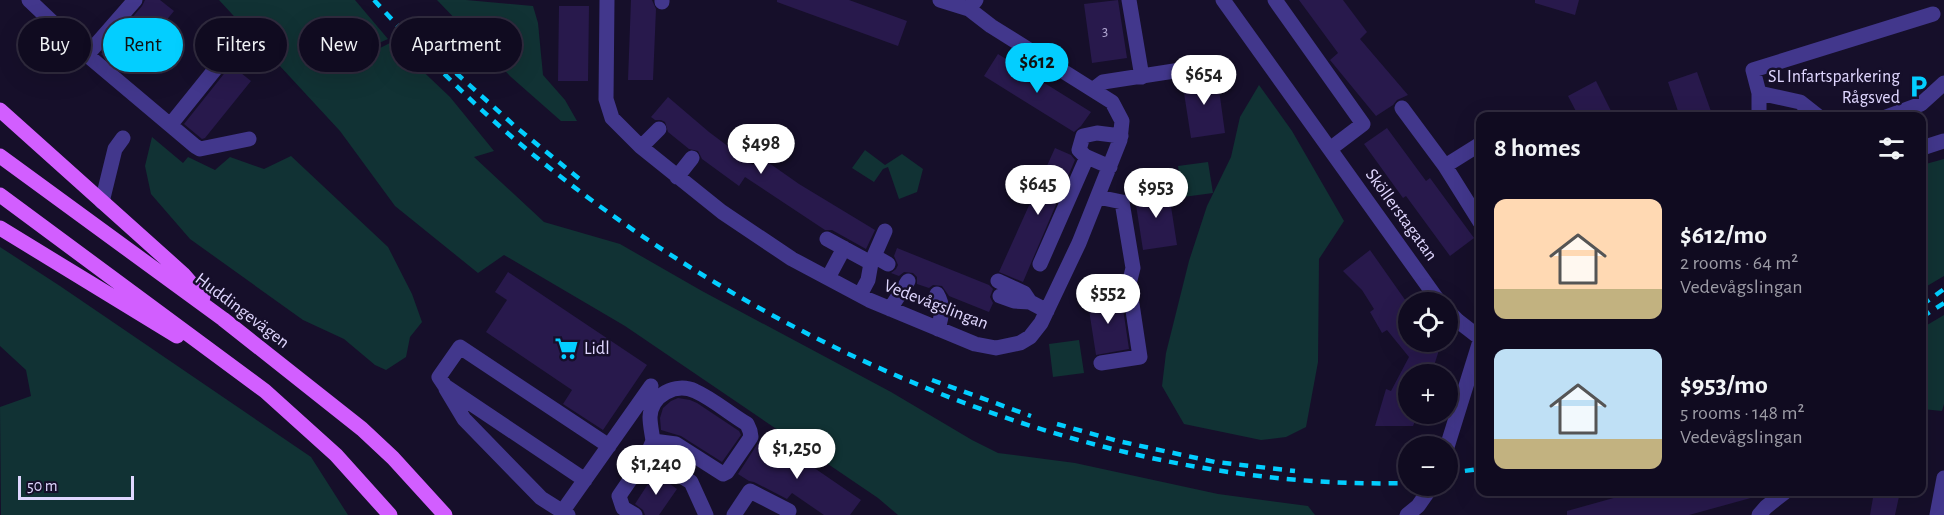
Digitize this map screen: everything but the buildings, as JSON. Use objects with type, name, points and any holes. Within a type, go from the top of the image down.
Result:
[{"type":"main road","points":[[0,110],[183,274],[223,319]]},
{"type":"main road","name":"Huddingevägen","points":[[0,156],[223,319],[362,429],[408,474],[445,515]]},
{"type":"main road","points":[[0,195],[290,412],[336,455],[390,515]]},
{"type":"main road","points":[[0,228],[152,322],[239,372]]},
{"type":"street","points":[[29,0],[48,18]]},
{"type":"street","points":[[91,50],[135,0]]},
{"type":"street","name":"Vedevågslingan","points":[[607,0],[606,99],[612,118],[641,147],[742,226],[792,259],[860,295],[975,344],[996,348],[1020,343],[1030,337],[1041,324],[1080,243],[1121,136]]},
{"type":"street","points":[[940,0],[973,5],[991,26],[1112,102],[1122,121],[1121,136],[1097,133],[1083,136],[1079,150],[1087,157],[1110,166]]},
{"type":"street","points":[[1129,0],[1142,77]]},
{"type":"street","name":"Sköllerstagatan","points":[[1223,0],[1432,292]]},
{"type":"street","points":[[1275,0],[1363,124],[1330,149]]},
{"type":"street","points":[[1759,112],[1759,93],[1753,70],[1933,14]]},
{"type":"street","points":[[91,58],[200,149],[249,139]]},
{"type":"street","points":[[1094,89],[1103,82],[1213,65]]},
{"type":"street","points":[[171,124],[213,72]]},
{"type":"street","points":[[1899,112],[1921,104],[1944,83]]},
{"type":"street","points":[[1759,93],[1800,102],[1813,112]]},
{"type":"street","points":[[1402,108],[1445,166],[1476,216]]},
{"type":"street","points":[[641,147],[659,129]]},
{"type":"street","points":[[102,202],[115,149],[123,138]]},
{"type":"street","points":[[1926,147],[1944,141]]},
{"type":"street","points":[[1445,166],[1476,147]]},
{"type":"street","points":[[1040,264],[1087,157]]},
{"type":"street","points":[[677,177],[692,158]]},
{"type":"street","points":[[1098,197],[1122,202],[1133,268],[1129,284],[1140,357],[1101,363]]},
{"type":"street","points":[[860,295],[868,280],[873,260],[885,231]]},
{"type":"street","points":[[827,239],[873,260],[888,264]]},
{"type":"street","points":[[828,278],[844,248]]},
{"type":"street","points":[[891,309],[908,281]]},
{"type":"street","points":[[1094,289],[1129,284]]},
{"type":"street","points":[[999,288],[1024,292],[1030,302],[1047,310]]},
{"type":"street","points":[[937,294],[941,301],[942,314],[938,328]]},
{"type":"street","points":[[1458,321],[1476,337]]},
{"type":"street","points":[[609,446],[460,347],[439,376],[464,419],[541,498],[565,514],[585,480],[609,446],[651,386]]},
{"type":"street","points":[[1450,436],[1476,353]]},
{"type":"street","points":[[445,386],[585,480]]},
{"type":"street","points":[[634,515],[623,508],[619,496],[647,455],[653,441],[650,417],[652,409],[663,392],[673,388],[693,390],[747,424],[751,437],[727,472],[723,474],[675,444],[653,441]]},
{"type":"street","points":[[647,455],[691,482],[706,515]]},
{"type":"street","points":[[1937,515],[1944,478]]},
{"type":"street","points":[[734,515],[750,491],[789,512]]},
{"type":"street","points":[[1418,512],[1427,496]]},
{"type":"street","points":[[1760,515],[1780,496]]},
{"type":"green space","points":[[219,0],[355,0],[370,18],[299,18],[299,72],[379,72],[379,48],[391,42],[391,72],[424,72],[450,97],[494,151],[474,157],[544,222],[620,244],[998,453],[1075,463],[1218,494],[1308,506],[1315,515],[898,515],[878,498],[625,326],[504,255],[478,273],[395,206],[340,131],[286,72],[287,18],[236,18]]},
{"type":"green space","points":[[437,0],[466,0],[533,6],[538,23],[543,75],[565,100],[577,121],[561,121],[506,72],[522,72],[522,18],[454,18]]},
{"type":"green space","points":[[379,28],[388,39],[379,43]]},
{"type":"green space","points":[[1259,85],[1292,131],[1344,221],[1319,259],[1318,362],[1306,427],[1286,437],[1261,440],[1184,424],[1162,386],[1166,353],[1189,261],[1207,206],[1231,157],[1240,117]]},
{"type":"green space","points":[[152,137],[183,163],[188,157],[215,170],[230,157],[264,169],[291,156],[388,247],[412,294],[422,322],[410,337],[406,357],[386,370],[375,365],[344,339],[303,320],[190,239],[151,194],[145,166]]},
{"type":"green space","points":[[865,150],[885,165],[902,154],[923,169],[917,192],[899,199],[888,167],[883,169],[874,182],[852,168]]},
{"type":"green space","points":[[1944,159],[1944,276],[1926,287],[1926,164]]},
{"type":"green space","points":[[1208,162],[1213,193],[1183,197],[1178,166]]},
{"type":"green space","points":[[0,247],[311,457],[348,515],[1,515],[0,407],[31,396],[26,370],[0,346]]},
{"type":"green space","points":[[1944,315],[1944,404],[1942,411],[1926,409],[1926,326]]},
{"type":"green space","points":[[1079,340],[1084,373],[1053,377],[1049,344]]},
{"type":"railway","points":[[374,0],[476,105],[512,137],[606,211],[708,278],[817,338],[931,390],[1048,431],[1168,461],[1288,479],[1398,483]]},
{"type":"railway","points":[[456,73],[517,128],[582,181]]},
{"type":"railway","points":[[1926,302],[1944,289]]},
{"type":"railway","points":[[1926,314],[1944,303]]},
{"type":"railway","points":[[932,380],[1031,416]]},
{"type":"railway","points":[[1057,424],[1118,441],[1215,462],[1295,471]]},
{"type":"railway","points":[[1458,472],[1476,470]]},
{"type":"place","name":"SL Infartsparkering Rågsved","points":[[1918,87]]},
{"type":"place","name":"Lidl","points":[[566,349]]}]
